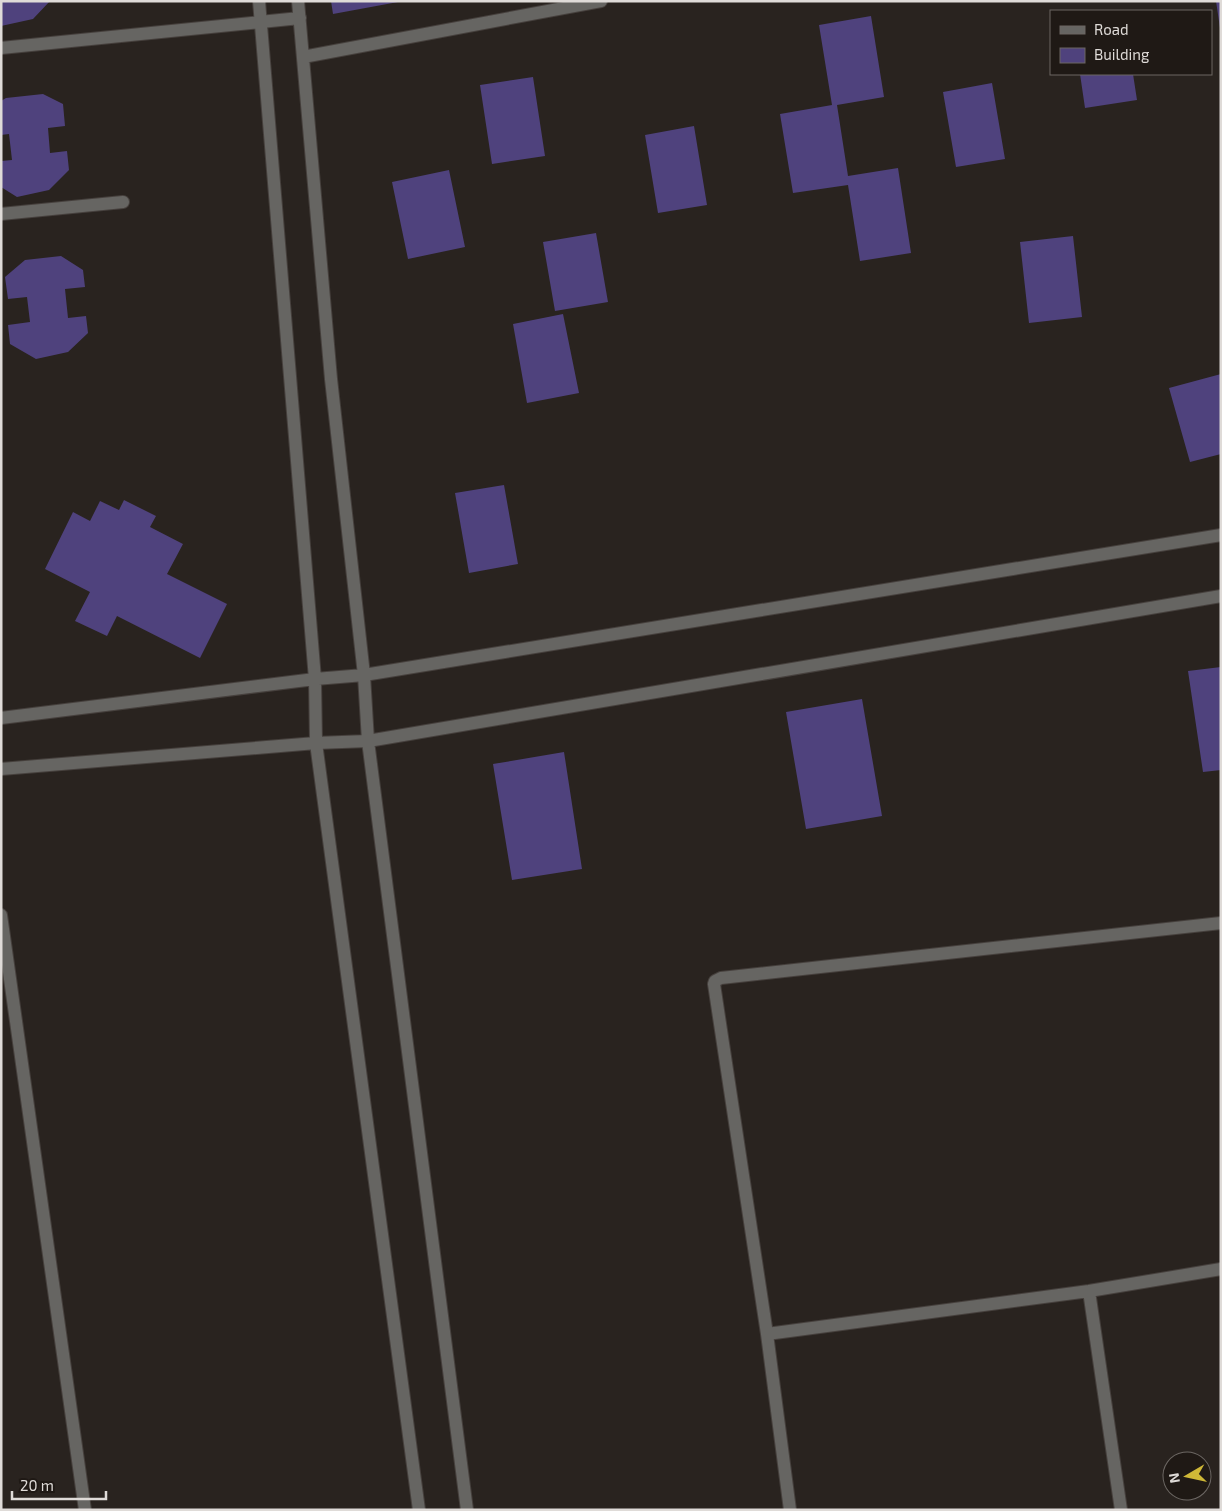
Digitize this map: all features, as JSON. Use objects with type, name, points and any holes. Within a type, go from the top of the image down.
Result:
[{"type":"street","points":[[259,1],[315,678],[316,743],[419,1510]]},
{"type":"street","points":[[298,1],[331,379],[364,674],[368,741],[468,1510]]},
{"type":"street","points":[[303,57],[601,1]]},
{"type":"street","points":[[1,48],[300,18]]},
{"type":"street","points":[[1,214],[123,202]]},
{"type":"street","points":[[1,718],[315,678],[364,674],[1221,536]]},
{"type":"street","points":[[1,769],[316,743],[368,741],[1221,596]]},
{"type":"street","points":[[1,915],[85,1510]]},
{"type":"street","points":[[790,1510],[767,1334],[714,984],[717,979],[1221,923]]},
{"type":"street","points":[[767,1334],[1089,1290],[1221,1269]]},
{"type":"street","points":[[1089,1290],[1121,1510]]},
{"type":"building","points":[[1,1],[50,1],[33,19],[1,26]]},
{"type":"building","points":[[331,1],[398,1],[398,2],[333,14]]},
{"type":"building","points":[[1216,1],[1221,1],[1221,28],[1220,28]]},
{"type":"building","points":[[871,16],[884,97],[837,105],[848,176],[898,168],[911,253],[860,261],[848,185],[793,193],[780,114],[832,105],[819,25]]},
{"type":"building","points":[[1080,75],[1133,75],[1137,100],[1085,108]]},
{"type":"building","points":[[533,77],[545,156],[492,164],[480,85]]},
{"type":"building","points":[[992,83],[1005,159],[956,167],[943,92]]},
{"type":"building","points":[[43,94],[63,104],[65,126],[48,128],[50,153],[67,151],[69,170],[49,190],[17,197],[1,187],[1,161],[12,160],[9,134],[1,135],[1,101],[6,98]]},
{"type":"building","points":[[694,126],[707,205],[658,213],[645,135]]},
{"type":"building","points":[[449,170],[465,247],[408,259],[392,182]]},
{"type":"building","points":[[596,233],[608,302],[555,311],[543,242]]},
{"type":"building","points":[[1073,236],[1082,317],[1029,323],[1020,242]]},
{"type":"building","points":[[61,256],[83,270],[85,287],[65,289],[68,318],[86,316],[88,333],[68,352],[36,359],[10,344],[8,325],[30,322],[27,297],[8,299],[5,277],[25,260]]},
{"type":"building","points":[[563,314],[579,393],[527,403],[513,324]]},
{"type":"building","points":[[1221,374],[1221,454],[1190,462],[1169,388]]},
{"type":"building","points":[[504,485],[518,564],[469,573],[455,493]]},
{"type":"building","points":[[124,500],[156,516],[150,527],[183,544],[167,574],[227,604],[200,658],[117,616],[107,636],[75,621],[90,592],[45,569],[73,512],[90,521],[100,501],[119,510]]},
{"type":"building","points":[[1221,667],[1221,770],[1203,772],[1188,671]]},
{"type":"building","points":[[862,699],[882,816],[806,829],[786,712]]},
{"type":"building","points":[[564,752],[582,869],[512,880],[493,764]]}]
